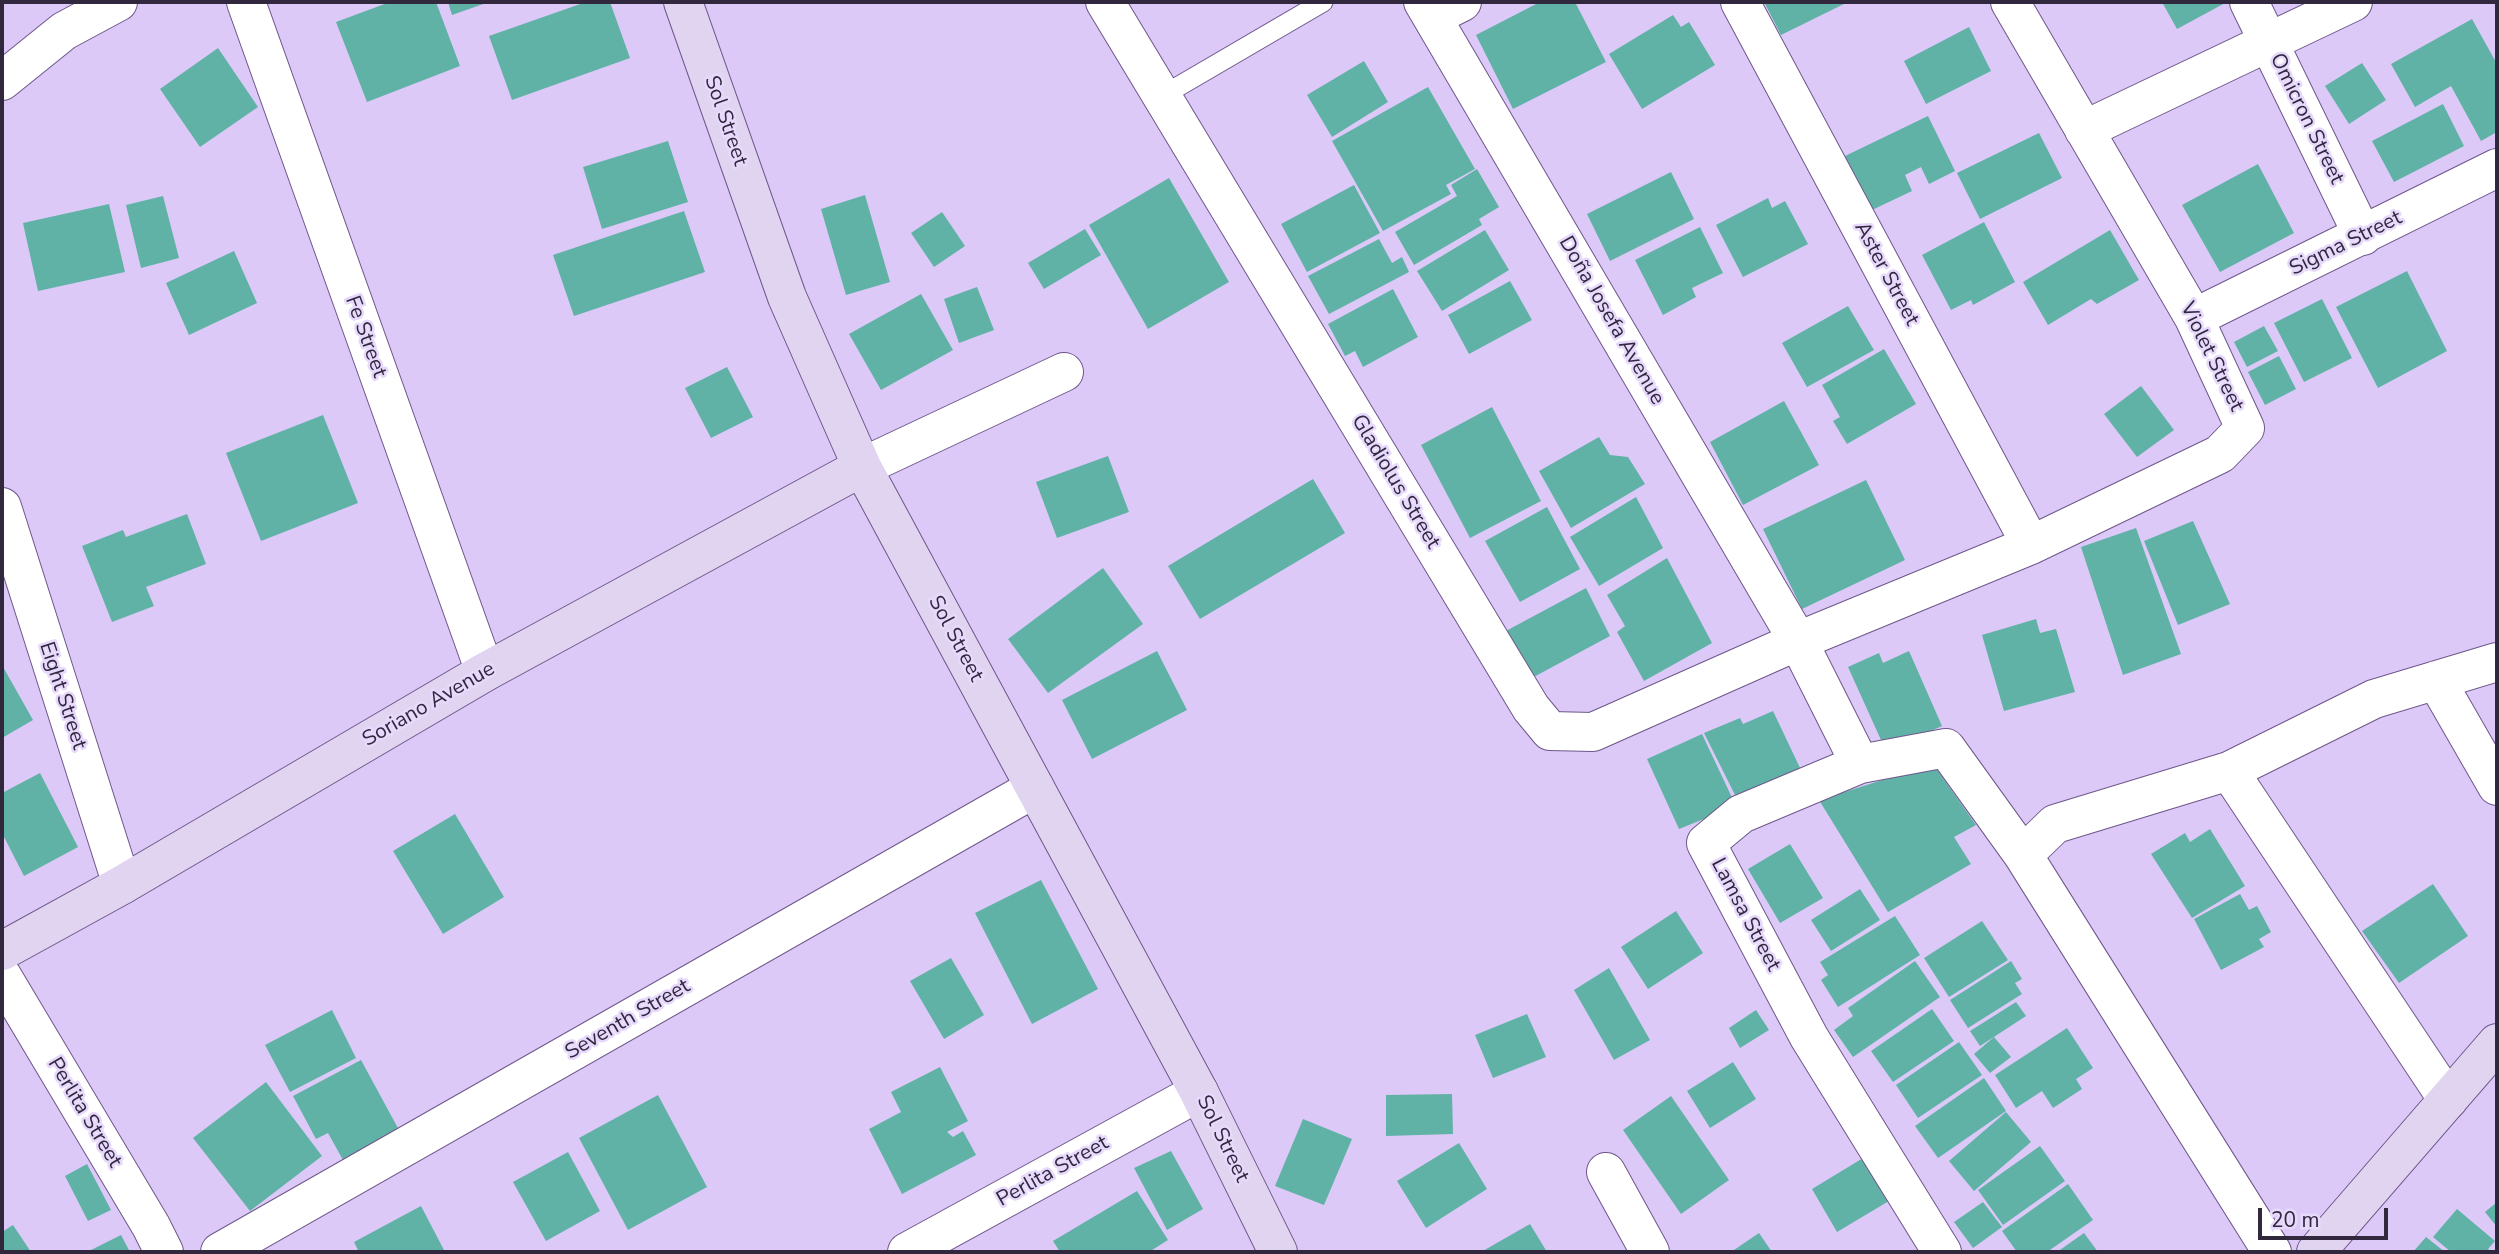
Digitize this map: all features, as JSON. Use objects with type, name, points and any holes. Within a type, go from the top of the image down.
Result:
[{"type":"street","points":[[2,81],[64,31],[118,2]]},
{"type":"street","name":"Fe Street","points":[[246,2],[485,672]]},
{"type":"street","name":"Sol Street","points":[[683,2],[787,298],[862,467],[1199,1092],[1278,1252]]},
{"type":"street","name":"Gladiolus Street","points":[[1105,2],[1524,696],[1550,731],[1593,732],[1798,641]]},
{"type":"street","name":"Aster Street","points":[[1740,2],[2031,545]]},
{"type":"street","name":"Violet Street","points":[[1798,641],[2031,545],[2220,454],[2245,428],[2194,318],[2010,2]]},
{"type":"street","name":"Omicron Street","points":[[2249,2],[2363,236]]},
{"type":"street","points":[[2084,130],[2353,2]]},
{"type":"street","name":"Doña Josefa Avenue","points":[[1439,7],[1798,641],[1860,764]]},
{"type":"street","name":"Sigma Street","points":[[2194,318],[2497,168]]},
{"type":"street","points":[[862,467],[1065,372]]},
{"type":"street","name":"Soriano Avenue","points":[[2,951],[122,885],[485,672],[862,467]]},
{"type":"street","name":"Eight Street","points":[[2,508],[122,885]]},
{"type":"street","points":[[2272,1252],[2022,855],[2055,824],[2229,771],[2374,699],[2497,662]]},
{"type":"street","points":[[2436,680],[2497,786]]},
{"type":"street","name":"Lamsa Street","points":[[1942,1252],[1809,1037],[1706,843],[1741,814],[1860,764],[1946,748],[2022,855]]},
{"type":"street","points":[[2229,771],[2448,1100]]},
{"type":"street","name":"Seventh Street","points":[[220,1252],[1035,788]]},
{"type":"street","name":"Perlita Street","points":[[2,976],[164,1252]]},
{"type":"street","points":[[2316,1252],[2497,1043]]},
{"type":"street","name":"Perlita Street","points":[[907,1252],[1199,1092]]},
{"type":"street","points":[[1606,1172],[1650,1252]]},
{"type":"lane","points":[[1162,96],[1323,2]]},
{"type":"building","points":[[390,2],[436,2],[460,66],[367,102],[336,22]]},
{"type":"building","points":[[448,2],[489,2],[452,15]]},
{"type":"building","points":[[586,2],[610,2],[630,58],[512,100],[489,36]]},
{"type":"building","points":[[1540,2],[1575,2],[1606,62],[1513,109],[1476,35]]},
{"type":"building","points":[[1764,2],[1848,2],[1781,35]]},
{"type":"building","points":[[2162,2],[2227,2],[2177,29]]},
{"type":"building","points":[[1673,15],[1681,27],[1689,22],[1715,65],[1642,109],[1609,54]]},
{"type":"building","points":[[2472,19],[2497,64],[2497,132],[2481,141],[2451,86],[2415,107],[2391,64]]},
{"type":"building","points":[[1969,27],[1991,71],[1926,104],[1904,61]]},
{"type":"building","points":[[218,48],[258,107],[200,147],[160,89]]},
{"type":"building","points":[[1364,61],[1388,102],[1332,137],[1307,95]]},
{"type":"building","points":[[2362,63],[2386,100],[2349,124],[2325,86]]},
{"type":"building","points":[[1428,87],[1475,169],[1446,185],[1451,194],[1383,231],[1332,141]]},
{"type":"building","points":[[2443,104],[2464,146],[2394,182],[2372,141]]},
{"type":"building","points":[[1928,116],[1955,171],[1929,184],[1921,167],[1905,175],[1912,191],[1872,210],[1845,156]]},
{"type":"building","points":[[2039,133],[2062,178],[1980,219],[1957,173]]},
{"type":"building","points":[[668,141],[688,202],[602,229],[583,167]]},
{"type":"building","points":[[2258,164],[2294,233],[2220,272],[2182,205]]},
{"type":"building","points":[[1477,169],[1499,207],[1479,219],[1482,225],[1414,265],[1395,232],[1457,196],[1451,185]]},
{"type":"building","points":[[1671,172],[1694,219],[1610,261],[1587,214]]},
{"type":"building","points":[[1169,178],[1229,282],[1148,329],[1089,225]]},
{"type":"building","points":[[1354,185],[1380,233],[1307,272],[1281,224]]},
{"type":"building","points":[[865,195],[890,282],[846,295],[821,209]]},
{"type":"building","points":[[163,196],[179,258],[141,268],[126,205]]},
{"type":"building","points":[[1768,198],[1772,208],[1785,201],[1808,244],[1743,277],[1716,225]]},
{"type":"building","points":[[109,204],[125,272],[38,291],[23,223]]},
{"type":"building","points":[[684,211],[705,272],[574,316],[553,255]]},
{"type":"building","points":[[942,212],[965,246],[934,267],[911,233]]},
{"type":"building","points":[[1984,222],[2015,282],[1973,305],[1971,300],[1951,310],[1922,255]]},
{"type":"building","points":[[1700,227],[1723,273],[1692,288],[1696,297],[1663,315],[1635,260]]},
{"type":"building","points":[[1085,229],[1101,255],[1044,289],[1028,263]]},
{"type":"building","points":[[1485,230],[1509,270],[1442,311],[1417,271]]},
{"type":"building","points":[[2110,230],[2139,280],[2097,304],[2091,299],[2048,325],[2023,282]]},
{"type":"building","points":[[1379,239],[1392,263],[1402,257],[1409,272],[1329,314],[1308,276]]},
{"type":"building","points":[[234,251],[257,303],[189,335],[166,283]]},
{"type":"building","points":[[2407,271],[2447,351],[2378,388],[2336,307]]},
{"type":"building","points":[[1510,281],[1532,320],[1469,354],[1448,315]]},
{"type":"building","points":[[977,287],[994,330],[959,343],[944,299]]},
{"type":"building","points":[[1393,289],[1418,337],[1363,367],[1355,351],[1345,356],[1328,324]]},
{"type":"building","points":[[921,294],[953,350],[881,390],[849,334]]},
{"type":"building","points":[[2322,299],[2352,358],[2304,382],[2274,323]]},
{"type":"building","points":[[1848,306],[1874,350],[1807,387],[1782,343]]},
{"type":"building","points":[[2264,326],[2278,351],[2247,367],[2234,342]]},
{"type":"building","points":[[1884,349],[1916,404],[1847,444],[1833,421],[1840,417],[1822,385]]},
{"type":"building","points":[[2279,356],[2296,389],[2265,405],[2248,372]]},
{"type":"building","points":[[727,367],[753,417],[711,438],[685,388]]},
{"type":"building","points":[[2141,386],[2174,430],[2137,457],[2104,414]]},
{"type":"building","points":[[1784,401],[1819,465],[1743,505],[1710,442]]},
{"type":"building","points":[[1492,407],[1541,501],[1470,538],[1421,445]]},
{"type":"building","points":[[323,415],[358,503],[261,541],[226,453]]},
{"type":"building","points":[[1599,437],[1610,455],[1628,457],[1645,484],[1571,528],[1539,471]]},
{"type":"building","points":[[1108,456],[1129,512],[1057,538],[1036,482]]},
{"type":"building","points":[[1313,479],[1345,533],[1200,619],[1168,566]]},
{"type":"building","points":[[1866,480],[1905,560],[1802,609],[1763,529]]},
{"type":"building","points":[[1636,497],[1663,548],[1599,586],[1570,537]]},
{"type":"building","points":[[1547,507],[1580,569],[1520,602],[1485,541]]},
{"type":"building","points":[[187,514],[206,564],[146,587],[154,606],[112,622],[82,546],[123,530],[126,537]]},
{"type":"building","points":[[2193,521],[2230,604],[2178,625],[2144,541]]},
{"type":"building","points":[[2136,528],[2181,654],[2123,675],[2081,547]]},
{"type":"building","points":[[1667,558],[1712,643],[1644,681],[1617,632],[1625,626],[1607,595]]},
{"type":"building","points":[[1103,568],[1143,624],[1048,693],[1008,639]]},
{"type":"building","points":[[1586,588],[1610,636],[1530,679],[1504,632]]},
{"type":"building","points":[[2036,619],[2040,633],[2056,629],[2075,692],[2004,711],[1982,635]]},
{"type":"building","points":[[1157,651],[1187,710],[1092,759],[1062,700]]},
{"type":"building","points":[[1909,651],[1942,726],[1886,751],[1848,667],[1879,653],[1883,663]]},
{"type":"building","points":[[2,665],[33,720],[2,738]]},
{"type":"building","points":[[1773,711],[1801,770],[1737,799],[1704,733],[1740,718],[1743,724]]},
{"type":"building","points":[[1702,734],[1736,806],[1679,829],[1647,759]]},
{"type":"building","points":[[1933,764],[1976,825],[1954,837],[1971,864],[1888,912],[1819,800]]},
{"type":"building","points":[[40,773],[78,847],[24,876],[2,833],[2,793]]},
{"type":"building","points":[[455,814],[504,897],[443,934],[393,851]]},
{"type":"building","points":[[2210,829],[2245,886],[2192,918],[2151,854],[2185,833],[2190,842]]},
{"type":"building","points":[[1790,844],[1823,898],[1780,923],[1748,869]]},
{"type":"building","points":[[1041,880],[1098,989],[1032,1024],[975,913]]},
{"type":"building","points":[[2433,884],[2468,936],[2399,983],[2362,931]]},
{"type":"building","points":[[1860,889],[1880,920],[1831,951],[1811,920]]},
{"type":"building","points":[[2240,894],[2249,910],[2257,906],[2271,932],[2259,939],[2264,947],[2221,970],[2194,919]]},
{"type":"building","points":[[1676,911],[1703,953],[1648,989],[1621,947]]},
{"type":"building","points":[[1895,916],[1920,955],[1838,1007],[1821,980],[1828,975],[1820,962]]},
{"type":"building","points":[[1982,921],[2008,960],[1949,997],[1924,958]]},
{"type":"building","points":[[951,958],[984,1015],[944,1039],[910,981]]},
{"type":"building","points":[[1915,961],[1940,997],[1853,1057],[1834,1030],[1853,1016],[1848,1008]]},
{"type":"building","points":[[2011,961],[2022,979],[2015,983],[2022,994],[1968,1028],[1950,1000]]},
{"type":"building","points":[[1609,968],[1650,1040],[1614,1060],[1574,990]]},
{"type":"building","points":[[2016,1002],[2026,1016],[1980,1046],[1970,1031]]},
{"type":"building","points":[[1932,1009],[1954,1041],[1893,1082],[1871,1051]]},
{"type":"building","points":[[332,1010],[356,1058],[290,1092],[265,1045]]},
{"type":"building","points":[[1756,1010],[1769,1030],[1740,1048],[1729,1028]]},
{"type":"building","points":[[1527,1014],[1546,1057],[1493,1078],[1475,1035]]},
{"type":"building","points":[[2067,1028],[2093,1068],[2076,1079],[2082,1089],[2053,1108],[2042,1091],[2016,1108],[1995,1075]]},
{"type":"building","points":[[1994,1037],[2011,1057],[1990,1073],[1974,1054]]},
{"type":"building","points":[[1959,1042],[1982,1075],[1918,1118],[1896,1085]]},
{"type":"building","points":[[361,1060],[399,1130],[343,1160],[328,1133],[316,1139],[293,1096]]},
{"type":"building","points":[[1733,1062],[1756,1099],[1710,1128],[1687,1091]]},
{"type":"building","points":[[940,1067],[968,1121],[947,1132],[953,1137],[963,1131],[976,1155],[902,1194],[869,1129],[901,1112],[891,1092]]},
{"type":"building","points":[[1984,1078],[2006,1111],[1938,1158],[1915,1126]]},
{"type":"building","points":[[266,1082],[322,1156],[250,1211],[193,1138]]},
{"type":"building","points":[[1452,1094],[1453,1134],[1386,1136],[1386,1095]]},
{"type":"building","points":[[658,1095],[707,1187],[628,1230],[579,1138]]},
{"type":"building","points":[[1671,1096],[1729,1180],[1681,1214],[1623,1130]]},
{"type":"building","points":[[2006,1112],[2031,1142],[1974,1191],[1949,1161]]},
{"type":"building","points":[[1303,1119],[1352,1139],[1324,1205],[1275,1186]]},
{"type":"building","points":[[1459,1143],[1487,1189],[1426,1228],[1397,1181]]},
{"type":"building","points":[[2040,1146],[2065,1181],[2003,1225],[1978,1190]]},
{"type":"building","points":[[1171,1151],[1203,1209],[1167,1230],[1134,1168]]},
{"type":"building","points":[[568,1152],[600,1211],[546,1241],[513,1182]]},
{"type":"building","points":[[1873,1152],[1899,1195],[1837,1232],[1812,1189]]},
{"type":"building","points":[[87,1164],[111,1210],[88,1221],[65,1176]]},
{"type":"building","points":[[2068,1184],[2093,1220],[2047,1252],[2017,1252],[2002,1231]]},
{"type":"building","points":[[1137,1191],[1168,1240],[1149,1252],[1060,1252],[1053,1241]]},
{"type":"building","points":[[1983,1202],[2002,1227],[1973,1248],[1954,1222]]},
{"type":"building","points":[[2497,1202],[2497,1227],[2485,1212]]},
{"type":"building","points":[[421,1206],[445,1252],[359,1252],[354,1242]]},
{"type":"building","points":[[2457,1209],[2495,1241],[2488,1249],[2492,1252],[2451,1252],[2433,1237]]},
{"type":"building","points":[[1530,1224],[1547,1252],[1481,1252]]},
{"type":"building","points":[[13,1225],[31,1252],[2,1252],[2,1232]]},
{"type":"building","points":[[1759,1233],[1772,1252],[1731,1252]]},
{"type":"building","points":[[2084,1233],[2098,1252],[2057,1252]]},
{"type":"building","points":[[121,1235],[130,1252],[87,1252]]},
{"type":"building","points":[[2426,1237],[2445,1252],[2413,1252]]}]
